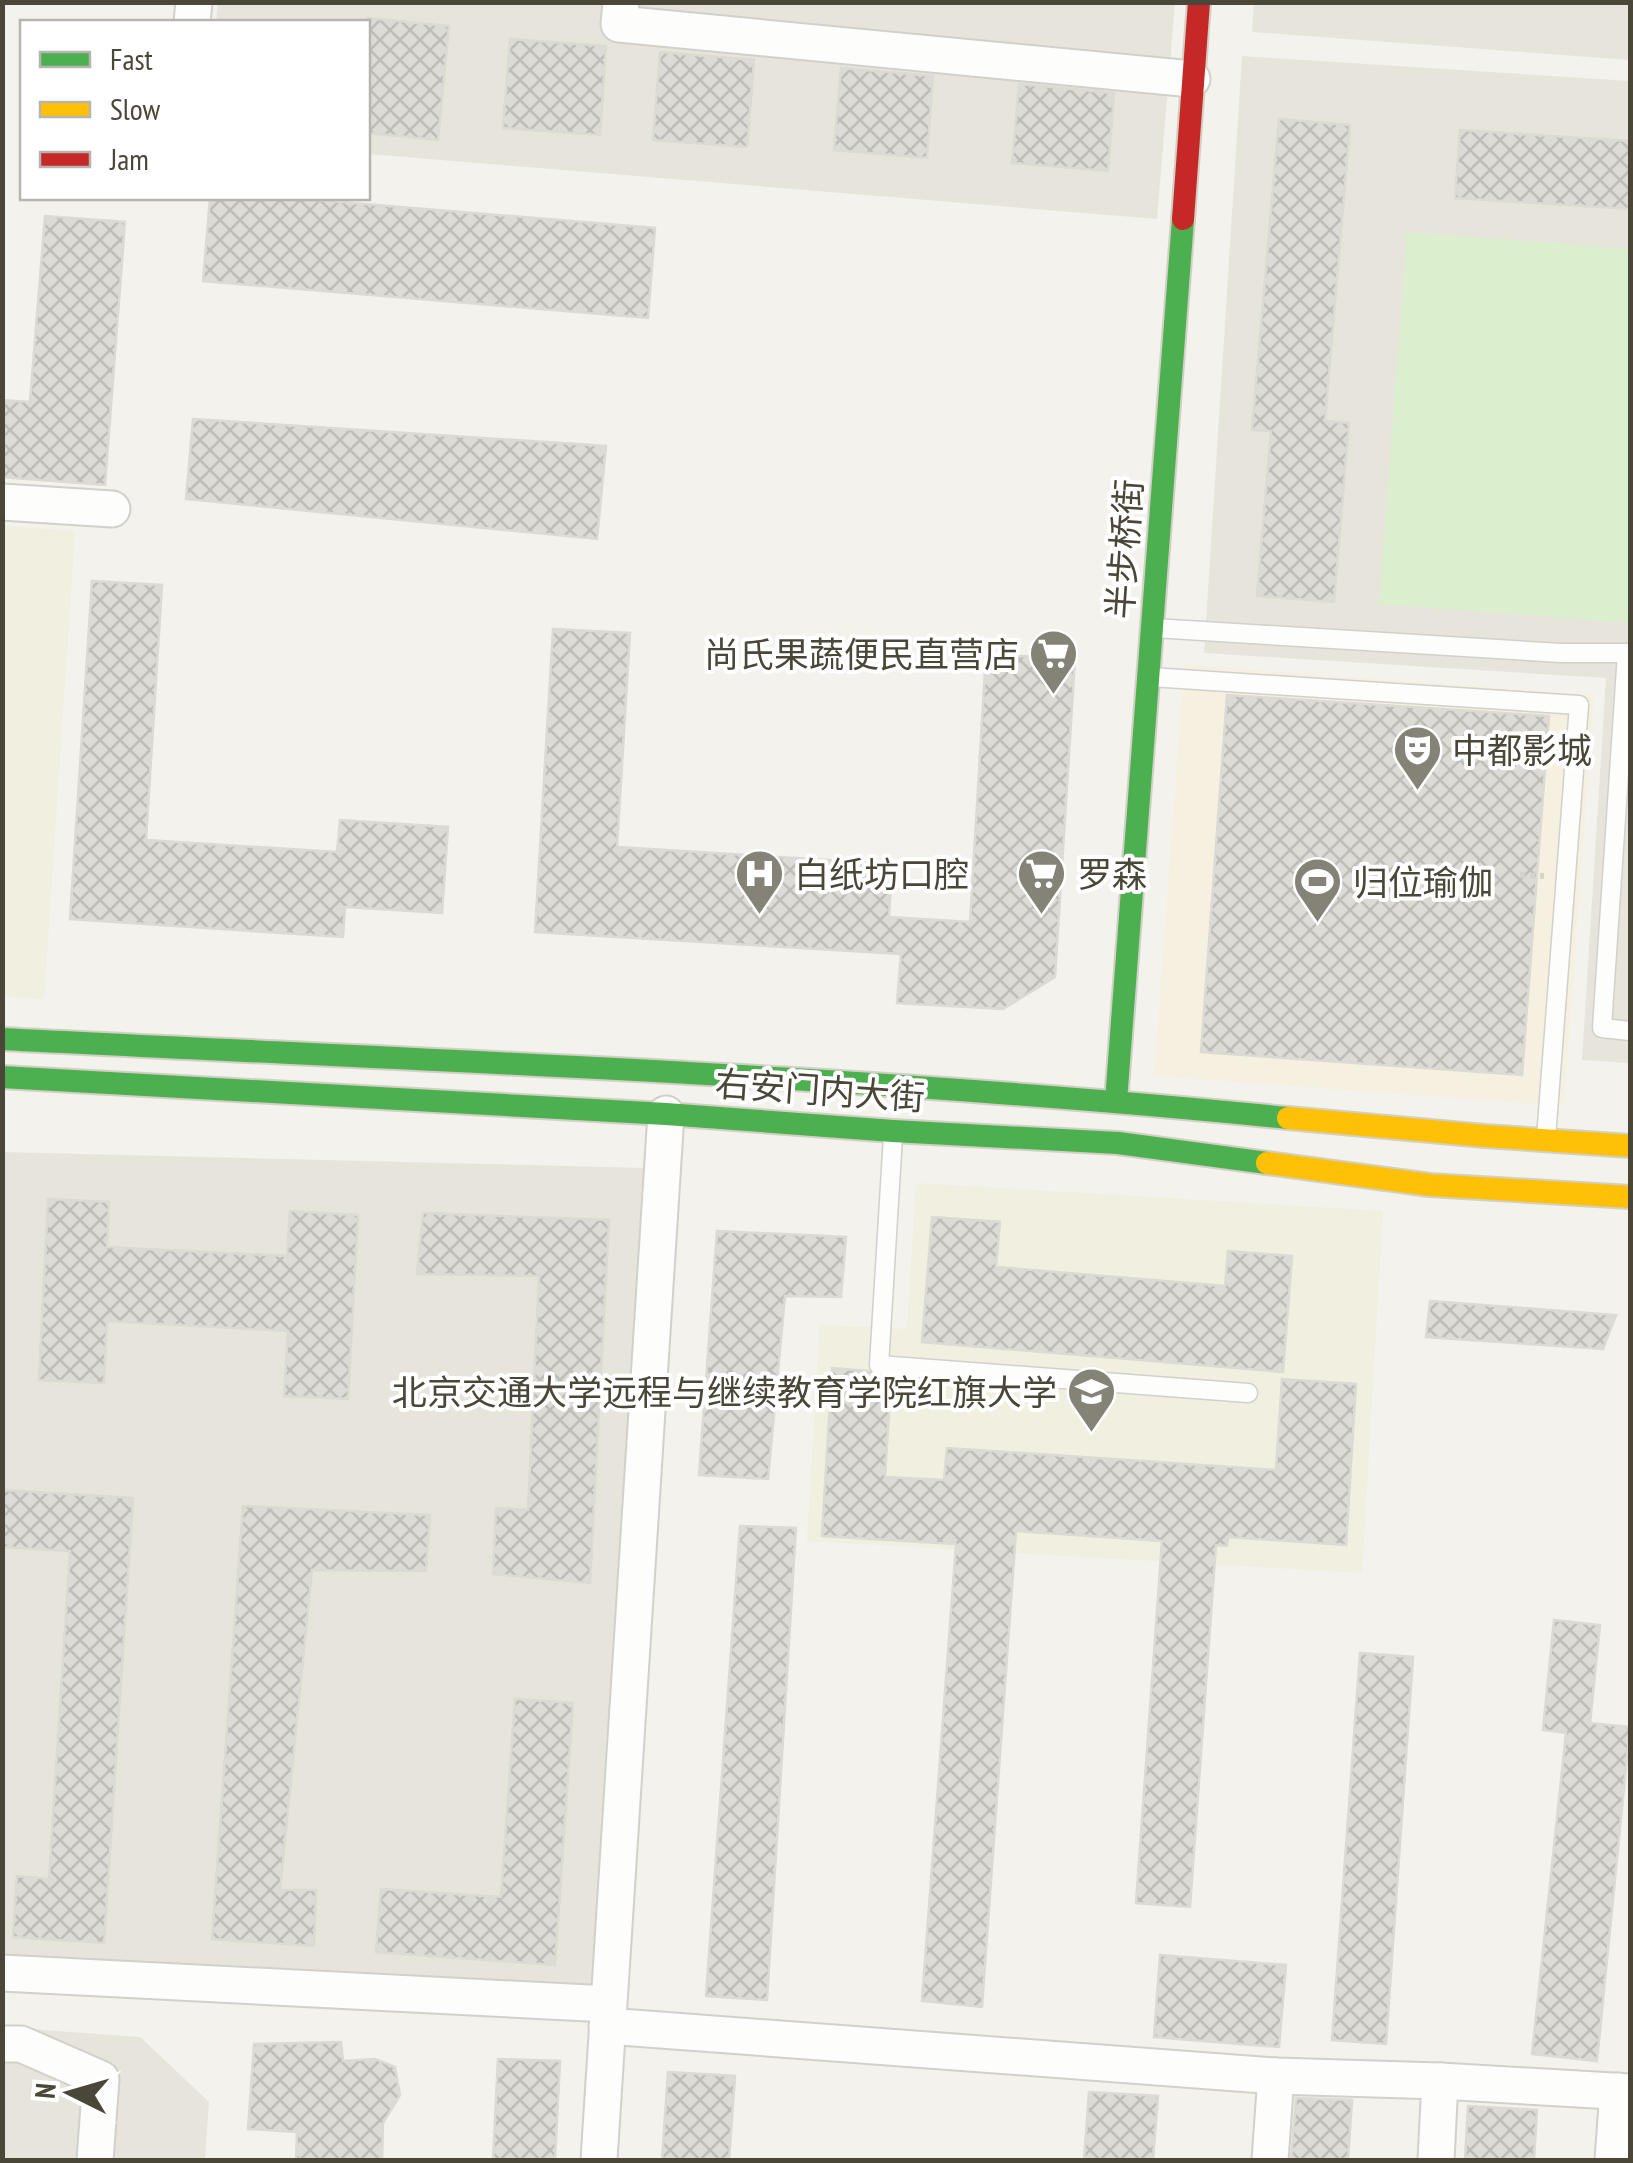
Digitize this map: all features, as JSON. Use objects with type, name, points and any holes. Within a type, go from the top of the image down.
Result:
[{"type":"main road","name":"半步桥街","points":[[1116,1100],[1198,2]]},
{"type":"main road","name":"右安门内大街","points":[[2,1039],[904,1086],[1116,1100],[1428,1133],[1630,1146]]},
{"type":"main road","name":"右安门内大街","points":[[2,1077],[1118,1143],[1430,1185],[1630,1197]]},
{"type":"street","points":[[620,2],[619,24],[1192,79]]},
{"type":"street","points":[[2,502],[112,509]]},
{"type":"street","points":[[599,2160],[666,1114]]},
{"type":"street","points":[[2,1973],[608,2015],[1276,2076],[1624,2091],[1613,2160]]},
{"type":"street","points":[[2,2044],[22,2044],[101,2080],[95,2160]]},
{"type":"street","points":[[1270,2160],[1276,2076]]},
{"type":"street","points":[[1436,2160],[1440,2082]]},
{"type":"lane","points":[[1154,628],[1560,653],[1629,653],[1624,798],[1602,1028],[1630,1031]]},
{"type":"lane","points":[[1150,676],[1579,705],[1546,1142]]},
{"type":"lane","points":[[893,1131],[879,1365],[1248,1393]]},
{"type":"shaded area","points":[[218,2],[1175,3],[1157,219],[370,154],[370,20],[216,20]]},
{"type":"shaded area","points":[[1254,3],[1630,3],[1630,60],[1252,32]]},
{"type":"shaded area","points":[[1242,56],[1630,81],[1630,1063],[1582,1060],[1606,678],[1204,653]]},
{"type":"shaded area","points":[[3,526],[75,531],[44,999],[3,996]]},
{"type":"shaded area","points":[[1184,665],[1594,695],[1564,1106],[1154,1076]]},
{"type":"shaded area","points":[[2,1152],[646,1168],[592,1988],[3,1956]]},
{"type":"shaded area","name":"北京交通大学远程与继续教育学院红旗大学","points":[[916,1183],[1383,1211],[1362,1573],[807,1541],[820,1325],[907,1329]]},
{"type":"shaded area","points":[[2,2027],[140,2037],[209,2102],[205,2160],[3,2160]]},
{"type":"green space","points":[[1407,232],[1630,249],[1630,623],[1379,604]]},
{"type":"building","points":[[368,20],[449,26],[438,140],[370,133]]},
{"type":"building","points":[[510,39],[606,46],[600,135],[503,128]]},
{"type":"building","points":[[660,52],[754,60],[747,147],[653,140]]},
{"type":"building","points":[[841,68],[933,76],[927,158],[834,150]]},
{"type":"building","points":[[1019,84],[1114,93],[1108,171],[1012,163]]},
{"type":"building","points":[[1279,119],[1350,125],[1325,421],[1349,423],[1334,602],[1257,596],[1271,431],[1252,430]]},
{"type":"building","points":[[1460,130],[1630,141],[1630,209],[1455,198]]},
{"type":"building","points":[[210,200],[317,200],[655,228],[648,318],[203,281]]},
{"type":"building","points":[[45,216],[125,222],[105,485],[2,477],[2,400],[30,402]]},
{"type":"building","points":[[193,419],[606,446],[597,539],[186,499]]},
{"type":"building","points":[[92,581],[162,585],[146,840],[337,852],[340,820],[448,827],[442,913],[345,907],[343,937],[70,919]]},
{"type":"building","points":[[553,629],[630,633],[617,847],[892,864],[889,917],[970,922],[986,654],[1075,659],[1055,977],[1003,1009],[897,1003],[901,954],[535,932]]},
{"type":"building","points":[[1227,695],[1549,716],[1522,1075],[1201,1052]]},
{"type":"building","points":[[48,1199],[109,1202],[107,1247],[287,1256],[290,1211],[358,1215],[348,1399],[284,1396],[288,1331],[107,1321],[104,1383],[39,1380]]},
{"type":"building","points":[[423,1213],[609,1220],[590,1583],[493,1574],[496,1508],[528,1510],[539,1276],[417,1274]]},
{"type":"building","points":[[932,1217],[1000,1222],[996,1267],[1225,1286],[1228,1251],[1292,1256],[1283,1372],[922,1342]]},
{"type":"building","points":[[717,1231],[846,1237],[841,1297],[785,1296],[768,1479],[699,1475]]},
{"type":"building","points":[[1430,1301],[1616,1315],[1603,1349],[1426,1337]]},
{"type":"building","points":[[832,1368],[868,1371],[877,1377],[891,1378],[885,1477],[944,1480],[947,1448],[1276,1470],[1282,1379],[1356,1384],[1346,1545],[1228,1537],[1227,1546],[1216,1545],[1190,1907],[1136,1903],[1162,1541],[1016,1531],[982,2007],[922,2001],[956,1544],[822,1536]]},
{"type":"building","points":[[2,1490],[133,1498],[104,1943],[13,1937],[17,1876],[49,1879],[70,1551],[2,1547]]},
{"type":"building","points":[[243,1506],[430,1515],[426,1571],[312,1570],[280,1890],[316,1890],[314,1946],[212,1939]]},
{"type":"building","points":[[740,1526],[796,1528],[767,2000],[706,1996]]},
{"type":"building","points":[[1554,1620],[1600,1625],[1590,1723],[1630,1727],[1597,2061],[1532,2054],[1566,1733],[1543,1730]]},
{"type":"building","points":[[1360,1653],[1413,1657],[1386,2044],[1332,2040]]},
{"type":"building","points":[[515,1699],[573,1703],[555,1965],[376,1952],[381,1889],[501,1897]]},
{"type":"building","points":[[1160,1955],[1286,1965],[1279,2047],[1154,2037]]},
{"type":"building","points":[[341,2042],[343,2061],[375,2059],[395,2067],[400,2095],[383,2123],[382,2160],[296,2160],[297,2132],[248,2129],[254,2044]]},
{"type":"building","points":[[498,2059],[560,2061],[555,2160],[493,2160]]},
{"type":"building","points":[[668,2072],[735,2076],[729,2160],[662,2160]]},
{"type":"building","points":[[1089,2092],[1158,2096],[1153,2160],[1084,2160]]},
{"type":"building","points":[[1296,2098],[1352,2100],[1348,2160],[1291,2160]]},
{"type":"building","points":[[1468,2106],[1537,2110],[1534,2160],[1465,2160]]},
{"type":"traffic: fast","points":[[1116,1101],[1183,219]]},
{"type":"traffic: fast","points":[[2,1039],[807,1080],[1288,1118]]},
{"type":"traffic: fast","points":[[2,1077],[1118,1143],[1267,1163]]},
{"type":"traffic: slow","points":[[1288,1118],[1630,1146]]},
{"type":"traffic: slow","points":[[1267,1163],[1430,1185],[1630,1197]]},
{"type":"traffic: jam","points":[[1183,219],[1199,2]]},
{"type":"place","name":"尚氏果蔬便民直营店","points":[[1054,696]]},
{"type":"place","name":"中都影城","points":[[1417,792]]},
{"type":"place","name":"白纸坊口腔","points":[[759,916]]},
{"type":"place","name":"罗森","points":[[1042,916]]},
{"type":"place","name":"归位瑜伽","points":[[1318,924]]},
{"type":"place","name":"北京交通大学远程与继续教育学院红旗大学","points":[[1092,1434]]}]
